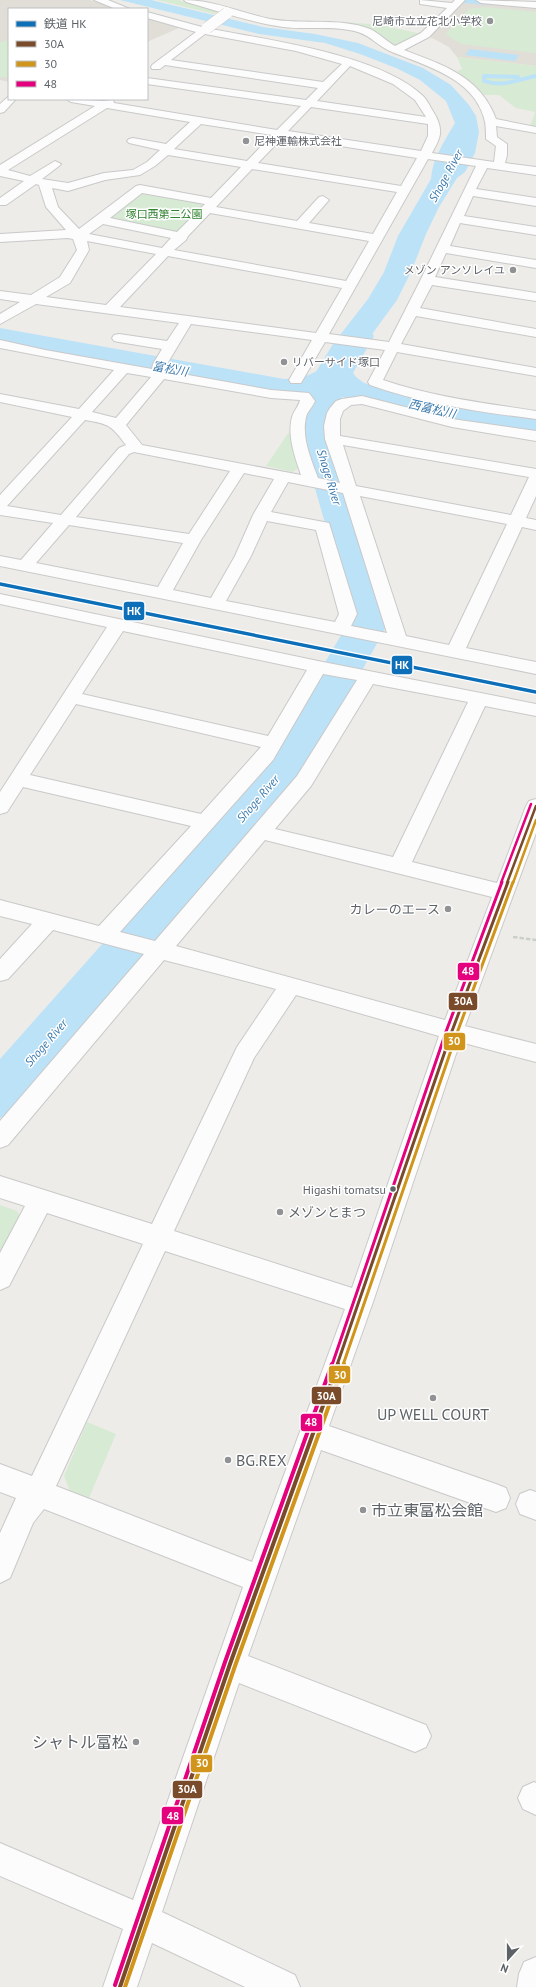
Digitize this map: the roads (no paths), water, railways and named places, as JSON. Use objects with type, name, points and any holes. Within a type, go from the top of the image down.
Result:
[{"type":"street","points":[[98,0],[122,8]]},
{"type":"street","points":[[189,0],[229,12],[283,24],[334,25],[361,29],[371,33],[395,50],[436,65],[458,78],[480,97],[492,122],[492,139],[501,144],[502,157],[498,165]]},
{"type":"street","points":[[481,0],[536,5]]},
{"type":"street","points":[[423,2],[458,3]]},
{"type":"street","points":[[395,50],[426,35],[458,3]]},
{"type":"street","points":[[148,73],[239,4]]},
{"type":"street","points":[[148,15],[205,29],[299,48],[349,62],[394,81],[414,93],[427,106],[433,121],[434,138],[426,156],[350,286],[325,338],[296,380]]},
{"type":"street","points":[[173,54],[242,64]]},
{"type":"street","points":[[162,62],[326,86]]},
{"type":"street","points":[[110,309],[212,206],[349,62]]},
{"type":"street","points":[[284,80],[293,71]]},
{"type":"street","points":[[231,102],[258,76]]},
{"type":"street","points":[[148,81],[433,121]]},
{"type":"street","points":[[0,110],[10,100]]},
{"type":"street","points":[[76,100],[104,106],[280,134],[536,171]]},
{"type":"street","points":[[0,171],[113,100]]},
{"type":"street","points":[[210,122],[221,112]]},
{"type":"street","points":[[0,171],[62,186],[73,186],[104,177],[136,173],[147,167],[198,121]]},
{"type":"street","points":[[492,122],[536,130]]},
{"type":"street","points":[[133,141],[167,150],[250,166],[406,190]]},
{"type":"street","points":[[480,163],[470,192],[412,312],[388,346],[375,382],[457,404],[536,415]]},
{"type":"street","points":[[2,202],[37,181],[55,164]]},
{"type":"street","points":[[310,175],[318,166]]},
{"type":"street","points":[[0,320],[65,280],[77,261],[83,247],[76,235],[51,206],[37,181]]},
{"type":"street","points":[[76,235],[86,231],[140,189],[300,226],[378,239]]},
{"type":"street","points":[[470,192],[536,202]]},
{"type":"street","points":[[300,226],[323,200]]},
{"type":"street","points":[[456,219],[536,231]]},
{"type":"street","points":[[101,220],[182,237]]},
{"type":"street","points":[[0,238],[68,234],[76,235],[350,286]]},
{"type":"street","points":[[442,249],[536,264]]},
{"type":"street","points":[[234,276],[243,266]]},
{"type":"street","points":[[427,280],[536,297]]},
{"type":"street","points":[[0,295],[388,346],[536,372]]},
{"type":"street","points":[[412,312],[536,333]]},
{"type":"street","points":[[118,425],[158,378],[159,370],[171,346],[188,320]]},
{"type":"street","points":[[119,338],[171,346]]},
{"type":"street","points":[[0,344],[124,368],[159,370],[271,394],[298,395],[307,398],[308,401],[302,410],[299,420],[299,439],[314,482]]},
{"type":"street","points":[[0,505],[124,368]]},
{"type":"street","points":[[389,639],[333,438],[331,424],[332,415],[341,404],[351,400],[362,400],[452,423],[536,436]]},
{"type":"street","points":[[2,401],[110,420],[118,425],[135,446]]},
{"type":"street","points":[[333,438],[536,474]]},
{"type":"street","points":[[25,566],[124,451],[135,446],[240,468],[536,525]]},
{"type":"street","points":[[163,594],[193,540],[240,468]]},
{"type":"street","points":[[216,604],[244,556],[261,515],[284,476]]},
{"type":"street","points":[[455,652],[536,479]]},
{"type":"street","points":[[0,510],[193,540]]},
{"type":"street","points":[[261,515],[323,526],[348,614],[344,630]]},
{"type":"street","points":[[0,561],[536,668]]},
{"type":"street","points":[[0,599],[322,667],[536,710]]},
{"type":"street","points":[[0,807],[118,624]]},
{"type":"street","points":[[108,936],[205,822],[266,754],[322,667]]},
{"type":"street","points":[[0,1138],[154,948],[260,832],[304,780],[364,675]]},
{"type":"street","points":[[70,697],[273,743]]},
{"type":"street","points":[[399,867],[479,698]]},
{"type":"street","points":[[18,779],[205,822]]},
{"type":"street","points":[[120,1987],[230,1664],[360,1302],[452,1031],[536,806]]},
{"type":"street","points":[[260,832],[504,892]]},
{"type":"street","points":[[0,908],[291,985],[452,1031],[536,1053]]},
{"type":"street","points":[[0,973],[48,921]]},
{"type":"street","points":[[0,1568],[23,1513],[39,1492],[245,1053],[291,985]]},
{"type":"street","points":[[0,1187],[360,1302]]},
{"type":"street","points":[[0,1278],[41,1200]]},
{"type":"street","points":[[312,1434],[496,1498]]},
{"type":"street","points":[[0,1478],[261,1580]]},
{"type":"street","points":[[230,1664],[415,1736]]},
{"type":"street","points":[[0,1859],[142,1921],[283,1987]]},
{"type":"street","points":[[534,1987],[536,1974]]},
{"type":"water","points":[[120,0],[151,0],[263,27],[315,34],[358,43],[423,68],[451,85],[469,105],[476,116],[479,132],[475,153],[465,172],[457,178],[439,207],[426,234],[411,272],[397,300],[351,363],[354,378],[370,388],[364,396],[347,393],[333,398],[316,396],[301,384],[314,375],[333,344],[368,299],[384,272],[398,236],[431,179],[436,157],[455,123],[446,101],[420,80],[396,68],[360,54],[325,43],[259,34]]},
{"type":"water","points":[[470,49],[519,55],[515,61],[465,55]]},
{"type":"waterway","points":[[464,1],[489,3]]},
{"type":"waterway","points":[[484,81],[484,76],[518,77]]},
{"type":"waterway","points":[[485,81],[498,84],[536,76]]},
{"type":"waterway","name":"Shoge River","points":[[337,373],[358,336]]},
{"type":"waterway","name":"富松川","points":[[0,338],[284,389],[308,388],[337,373]]},
{"type":"waterway","name":"Shoge River","points":[[0,1096],[148,923],[288,764],[370,620],[357,568],[314,426],[318,408],[330,390],[337,373]]},
{"type":"waterway","name":"西富松川","points":[[337,373],[342,383],[353,390],[467,417],[536,425]]},
{"type":"rail line","name":"HK","points":[[0,584],[536,692]]},
{"type":"place","name":"尼崎市立立花北小学校","points":[[490,21]]},
{"type":"place","name":"尼神運輸株式会社","points":[[246,141]]},
{"type":"place","name":"メゾン アンソレイユ","points":[[513,270]]},
{"type":"place","name":"リバーサイド塚口","points":[[284,362]]},
{"type":"place","name":"カレーのエース","points":[[448,909]]},
{"type":"place","name":"Higashi tomatsu","points":[[393,1189]]},
{"type":"place","name":"メゾンとまつ","points":[[280,1212]]},
{"type":"place","name":"UP WELL COURT","points":[[433,1398]]},
{"type":"place","name":"BG.REX","points":[[228,1460]]},
{"type":"place","name":"市立東富松会館","points":[[363,1510]]},
{"type":"place","name":"シャトル富松","points":[[136,1742]]},
{"type":"park label","name":"塚口西第二公園","points":[[164,214]]}]
